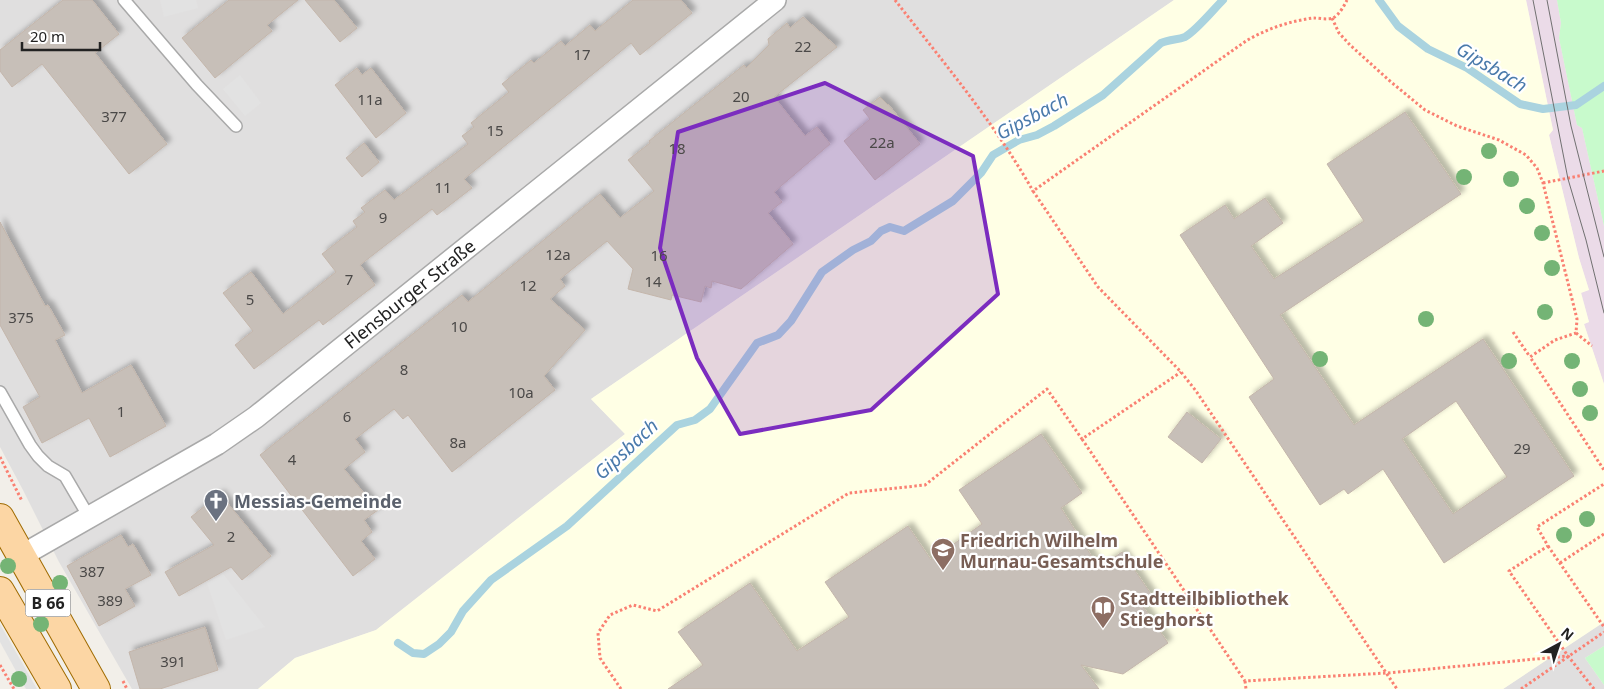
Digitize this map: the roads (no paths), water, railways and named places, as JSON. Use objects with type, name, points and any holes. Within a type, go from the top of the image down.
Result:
[{"type":"main road","name":"B 66","points":[[0,518],[96,689]]},
{"type":"main road","name":"B 66","points":[[0,591],[57,689]]},
{"type":"street","name":"Flensburger Straße","points":[[21,556],[217,444],[256,417],[776,0]]},
{"type":"lane","points":[[124,0],[197,85],[236,126]]},
{"type":"lane","points":[[0,392],[30,445],[48,466],[65,476],[89,517]]},
{"type":"waterway","name":"Gipsbach","points":[[398,643],[413,653],[424,654],[439,644],[451,632],[463,611],[491,580],[567,526],[677,425],[695,420],[710,409],[757,343],[778,335],[791,321],[822,272],[853,250],[871,241],[881,231],[890,227],[904,231],[953,201],[981,173],[993,155],[1019,140],[1037,135],[1054,126],[1103,95],[1161,43],[1182,38],[1189,34],[1223,0]]},
{"type":"waterway","name":"Gipsbach","points":[[1379,0],[1398,26],[1428,49],[1467,68],[1520,104],[1543,109],[1576,105],[1604,86]]},
{"type":"tram line","points":[[1533,0],[1568,179],[1586,240],[1604,313]]},
{"type":"tram line","points":[[1547,0],[1571,126],[1604,257]]},
{"type":"place","name":"Messias-Gemeinde","points":[[216,522]]},
{"type":"place","name":"Friedrich Wilhelm Murnau-Gesamtschule","points":[[943,571]]},
{"type":"place","name":"Stadtteilbibliothek Stieghorst","points":[[1103,629]]}]
